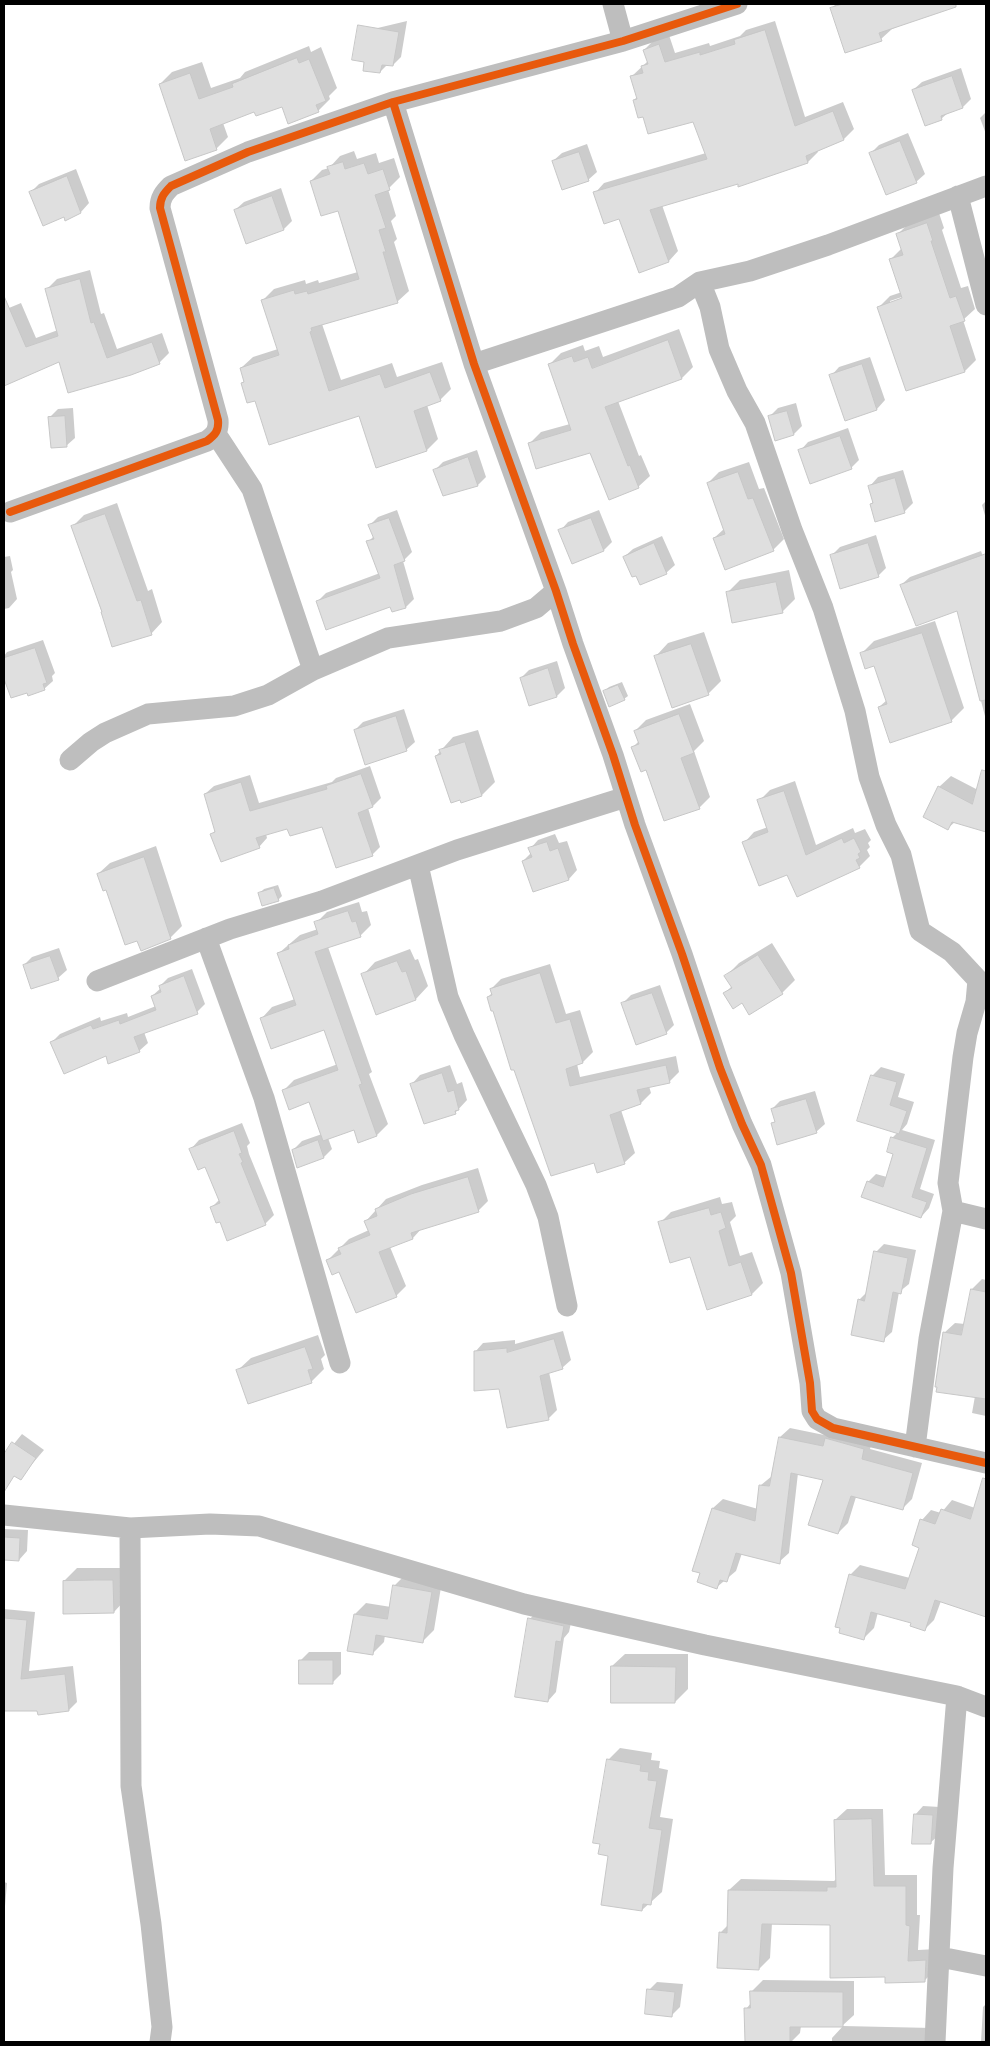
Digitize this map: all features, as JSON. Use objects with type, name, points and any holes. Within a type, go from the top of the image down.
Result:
[{"type":"street","points":[[613,4],[624,41]]},
{"type":"street","points":[[10,512],[207,441],[216,434],[219,427],[218,420],[160,208],[160,201],[171,186],[248,152],[393,102],[624,41],[737,4]]},
{"type":"street","points":[[393,102],[474,364],[556,591],[720,1068],[742,1124],[761,1165],[791,1273],[810,1383],[812,1411],[817,1418],[833,1428],[986,1463]]},
{"type":"street","points":[[474,364],[678,297],[700,282],[750,271],[828,245],[986,186]]},
{"type":"street","points":[[958,196],[986,305]]},
{"type":"street","points":[[700,282],[710,307],[719,349],[737,391],[755,423],[792,530],[823,608],[855,711],[869,777],[886,825],[901,854],[920,931],[952,952],[982,980],[967,1034],[963,1057],[948,1183],[953,1211],[929,1339],[915,1447]]},
{"type":"street","points":[[216,434],[252,489],[313,670]]},
{"type":"street","points":[[70,760],[91,742],[148,714],[234,706],[268,695],[313,670],[397,635],[501,621],[536,608],[556,591]]},
{"type":"street","points":[[97,981],[230,929],[322,901],[458,850],[626,797]]},
{"type":"street","points":[[418,865],[448,997],[464,1035],[536,1185],[548,1217],[567,1306]]},
{"type":"street","points":[[206,938],[264,1098],[340,1363]]},
{"type":"street","points":[[953,1211],[986,1219]]},
{"type":"street","points":[[4,1515],[130,1528],[210,1524],[258,1526],[524,1604],[705,1645],[957,1696],[986,1707]]},
{"type":"street","points":[[130,1528],[131,1786],[151,1924],[162,2027],[160,2042]]},
{"type":"street","points":[[935,2042],[943,1868],[957,1696]]},
{"type":"street","points":[[940,1957],[986,1966]]},
{"type":"building","points":[[843,4],[956,4],[956,7],[879,33],[882,41],[845,53],[830,8]]},
{"type":"building","points":[[358,25],[399,32],[393,66],[382,65],[380,73],[363,71],[364,62],[352,60]]},
{"type":"building","points":[[765,30],[795,126],[833,111],[844,140],[806,156],[808,163],[738,187],[738,184],[650,210],[669,262],[639,273],[619,219],[604,224],[593,192],[707,159],[693,122],[648,134],[643,117],[638,118],[633,100],[637,99],[630,76],[643,73],[641,66],[648,64],[643,50],[659,44],[665,62],[700,52],[700,55],[735,44],[734,40]]},
{"type":"building","points":[[297,58],[299,63],[309,59],[326,101],[316,105],[319,112],[288,124],[282,107],[256,116],[254,112],[210,129],[217,150],[185,161],[159,84],[190,73],[199,99],[233,87],[232,84]]},
{"type":"building","points":[[952,76],[963,108],[941,116],[942,120],[925,126],[912,90]]},
{"type":"building","points":[[900,141],[917,183],[886,195],[869,153]]},
{"type":"building","points":[[579,152],[589,181],[562,190],[552,161]]},
{"type":"building","points":[[343,162],[345,169],[364,163],[368,174],[383,169],[390,190],[375,195],[386,228],[379,230],[386,252],[383,252],[398,303],[311,328],[312,331],[310,332],[329,391],[380,374],[385,388],[430,372],[441,401],[414,411],[427,451],[376,468],[359,416],[269,445],[255,401],[247,403],[241,383],[244,382],[240,368],[279,355],[261,300],[294,290],[295,294],[307,291],[308,294],[359,279],[338,211],[321,216],[310,181],[330,174],[327,167]]},
{"type":"building","points":[[67,176],[81,213],[65,221],[64,217],[43,226],[29,192]]},
{"type":"building","points":[[272,196],[284,230],[246,244],[234,210]]},
{"type":"building","points":[[927,223],[950,298],[956,296],[965,321],[950,326],[965,372],[906,391],[877,307],[902,298],[889,259],[903,255],[896,234]]},
{"type":"building","points":[[80,279],[91,323],[94,322],[107,358],[152,342],[160,364],[131,375],[68,393],[59,362],[4,386],[4,296],[26,347],[58,336],[45,289]]},
{"type":"building","points":[[668,340],[682,379],[605,407],[628,466],[630,465],[639,488],[609,500],[590,453],[536,469],[528,443],[571,430],[548,364],[572,356],[574,362],[588,357],[592,368]]},
{"type":"building","points":[[862,364],[877,410],[845,421],[829,375]]},
{"type":"building","points":[[787,411],[794,435],[775,441],[768,416]]},
{"type":"building","points":[[65,416],[67,447],[51,448],[48,417]]},
{"type":"building","points":[[840,436],[852,469],[810,484],[798,450]]},
{"type":"building","points":[[468,457],[478,486],[443,496],[433,470]]},
{"type":"building","points":[[738,472],[748,499],[753,498],[774,551],[725,570],[713,538],[725,534],[707,483]]},
{"type":"building","points":[[895,478],[905,513],[875,522],[870,504],[873,503],[868,486]]},
{"type":"building","points":[[105,514],[137,601],[141,600],[152,635],[112,647],[102,612],[71,526]]},
{"type":"building","points":[[389,518],[405,561],[394,565],[406,608],[392,612],[390,607],[326,630],[316,601],[380,578],[366,541],[374,539],[368,525]]},
{"type":"building","points":[[591,518],[604,551],[572,564],[558,530]]},
{"type":"building","points":[[654,543],[667,574],[640,585],[636,576],[632,577],[623,557]]},
{"type":"building","points":[[868,543],[879,577],[840,589],[830,555]]},
{"type":"building","points":[[986,554],[986,700],[980,701],[957,611],[916,626],[900,585]]},
{"type":"building","points":[[776,582],[783,613],[732,623],[726,592]]},
{"type":"building","points":[[922,633],[952,722],[890,743],[878,707],[887,704],[874,666],[865,669],[860,653]]},
{"type":"building","points":[[691,644],[709,695],[672,708],[654,656]]},
{"type":"building","points":[[35,648],[47,683],[43,684],[45,690],[28,696],[27,693],[11,698],[4,679],[4,658]]},
{"type":"building","points":[[548,668],[557,697],[529,706],[520,678]]},
{"type":"building","points":[[618,685],[625,700],[609,707],[603,691]]},
{"type":"building","points":[[679,714],[694,753],[681,758],[700,809],[664,821],[646,770],[641,772],[631,747],[639,744],[634,731]]},
{"type":"building","points":[[396,716],[407,751],[365,765],[354,730]]},
{"type":"building","points":[[465,742],[482,796],[461,803],[460,800],[451,803],[435,756],[441,754],[439,750]]},
{"type":"building","points":[[982,770],[986,771],[986,832],[952,822],[948,830],[923,817],[938,786],[972,804]]},
{"type":"building","points":[[361,774],[373,807],[358,813],[373,856],[336,868],[322,827],[290,836],[287,829],[256,838],[260,848],[221,862],[210,834],[215,832],[204,794],[241,782],[250,811],[327,789],[326,786]]},
{"type":"building","points":[[784,791],[806,855],[842,838],[844,843],[854,838],[861,852],[858,854],[860,858],[856,860],[860,868],[797,897],[787,875],[759,886],[742,842],[768,832],[757,800]]},
{"type":"building","points":[[547,842],[550,851],[558,848],[569,880],[533,892],[522,861],[532,857],[528,848]]},
{"type":"building","points":[[144,857],[171,939],[141,951],[137,941],[125,945],[106,890],[103,891],[97,874]]},
{"type":"building","points":[[274,888],[279,901],[262,906],[258,893]]},
{"type":"building","points":[[348,911],[352,922],[356,921],[361,937],[315,952],[362,1084],[359,1085],[377,1136],[358,1143],[354,1130],[323,1141],[309,1102],[289,1110],[282,1090],[338,1070],[324,1030],[271,1049],[260,1018],[296,1005],[277,953],[289,949],[288,945],[318,934],[314,922]]},
{"type":"building","points":[[758,955],[783,994],[749,1015],[742,1003],[733,1009],[723,993],[732,988],[724,976]]},
{"type":"building","points":[[50,956],[59,980],[31,989],[23,965]]},
{"type":"building","points":[[397,961],[402,972],[406,971],[416,1000],[376,1015],[361,974]]},
{"type":"building","points":[[540,973],[556,1023],[570,1019],[583,1063],[566,1069],[570,1086],[666,1065],[670,1083],[637,1090],[641,1104],[610,1115],[625,1164],[597,1173],[594,1163],[551,1176],[514,1070],[511,1070],[487,997],[492,995],[490,989]]},
{"type":"building","points":[[184,976],[198,1014],[134,1037],[140,1052],[108,1064],[106,1056],[64,1074],[50,1042],[91,1025],[93,1029],[119,1020],[120,1024],[156,1010],[151,996],[161,992],[159,986]]},
{"type":"building","points":[[652,993],[667,1034],[636,1045],[621,1003]]},
{"type":"building","points":[[442,1073],[448,1092],[454,1090],[459,1110],[455,1111],[456,1114],[424,1124],[410,1084]]},
{"type":"building","points":[[871,1075],[897,1082],[890,1105],[907,1111],[899,1134],[857,1121]]},
{"type":"building","points":[[806,1099],[817,1133],[777,1145],[771,1123],[775,1122],[771,1109]]},
{"type":"building","points":[[234,1131],[242,1153],[239,1154],[243,1162],[241,1163],[266,1225],[227,1241],[220,1222],[216,1223],[210,1207],[220,1203],[205,1167],[198,1170],[189,1149]]},
{"type":"building","points":[[891,1137],[927,1148],[912,1197],[927,1202],[921,1218],[861,1197],[867,1181],[883,1187],[893,1154],[887,1152]]},
{"type":"building","points":[[318,1140],[324,1158],[297,1168],[292,1150]]},
{"type":"building","points":[[468,1177],[479,1212],[411,1233],[413,1239],[379,1252],[397,1297],[356,1313],[339,1272],[332,1275],[326,1260],[341,1254],[338,1248],[370,1235],[364,1221],[377,1216],[375,1209],[411,1194]]},
{"type":"building","points":[[709,1208],[711,1215],[721,1212],[726,1228],[719,1231],[729,1266],[741,1262],[752,1295],[707,1310],[690,1257],[670,1263],[658,1222]]},
{"type":"building","points":[[874,1251],[908,1258],[901,1294],[893,1292],[884,1342],[851,1335],[858,1299],[864,1301]]},
{"type":"building","points":[[971,1289],[986,1292],[986,1399],[936,1392],[937,1387],[935,1387],[943,1332],[961,1335]]},
{"type":"building","points":[[554,1339],[563,1369],[540,1376],[549,1420],[507,1428],[499,1389],[474,1391],[474,1351],[507,1348],[507,1352]]},
{"type":"building","points":[[305,1347],[313,1369],[308,1370],[312,1383],[248,1404],[236,1370]]},
{"type":"building","points":[[779,1437],[823,1446],[825,1438],[864,1449],[862,1459],[913,1473],[903,1510],[851,1496],[838,1534],[808,1525],[823,1480],[791,1473],[780,1564],[736,1553],[727,1582],[720,1580],[717,1589],[697,1582],[700,1573],[692,1571],[712,1508],[755,1521],[759,1485],[769,1486]]},
{"type":"building","points":[[12,1442],[36,1458],[21,1480],[14,1476],[4,1492],[4,1454]]},
{"type":"building","points":[[983,1478],[986,1479],[986,1617],[935,1600],[925,1631],[910,1626],[911,1623],[871,1612],[864,1640],[839,1633],[840,1628],[835,1627],[849,1574],[905,1589],[919,1548],[912,1545],[920,1519],[935,1524],[941,1509],[970,1519]]},
{"type":"building","points":[[4,1537],[20,1538],[19,1561],[4,1560]]},
{"type":"building","points":[[113,1580],[114,1613],[63,1614],[63,1581]]},
{"type":"building","points":[[393,1585],[432,1592],[423,1643],[376,1635],[373,1655],[347,1651],[354,1614],[387,1619]]},
{"type":"building","points":[[4,1618],[27,1620],[21,1679],[65,1674],[69,1711],[38,1715],[37,1711],[4,1711]]},
{"type":"building","points":[[528,1618],[564,1626],[561,1642],[556,1641],[548,1702],[515,1697]]},
{"type":"building","points":[[299,1660],[333,1660],[333,1684],[299,1684]]},
{"type":"building","points":[[611,1666],[676,1667],[675,1703],[611,1703]]},
{"type":"building","points":[[607,1759],[641,1765],[640,1771],[649,1772],[648,1780],[657,1781],[649,1828],[662,1830],[651,1905],[643,1904],[642,1911],[601,1905],[608,1856],[598,1854],[600,1844],[593,1843]]},
{"type":"building","points":[[914,1814],[933,1815],[931,1844],[912,1844]]},
{"type":"building","points":[[872,1819],[874,1886],[906,1886],[906,1925],[910,1926],[908,1961],[926,1960],[925,1982],[885,1983],[885,1977],[830,1978],[830,1925],[762,1924],[759,1970],[717,1968],[719,1932],[727,1933],[728,1890],[827,1891],[827,1887],[836,1887],[834,1820]]},
{"type":"building","points":[[647,1989],[675,1992],[672,2017],[645,2014]]},
{"type":"building","points":[[750,1991],[843,1992],[843,2027],[790,2027],[790,2042],[745,2042],[744,2008],[750,2008]]},
{"type":"cycle path","points":[[10,512],[207,441],[216,432],[218,420],[160,208],[163,196],[171,186],[248,152],[393,102],[623,41],[737,4]]},
{"type":"cycle path","points":[[393,102],[474,364],[556,591],[720,1068],[742,1124],[761,1165],[791,1273],[810,1383],[812,1411],[817,1419],[833,1428],[986,1463]]}]
